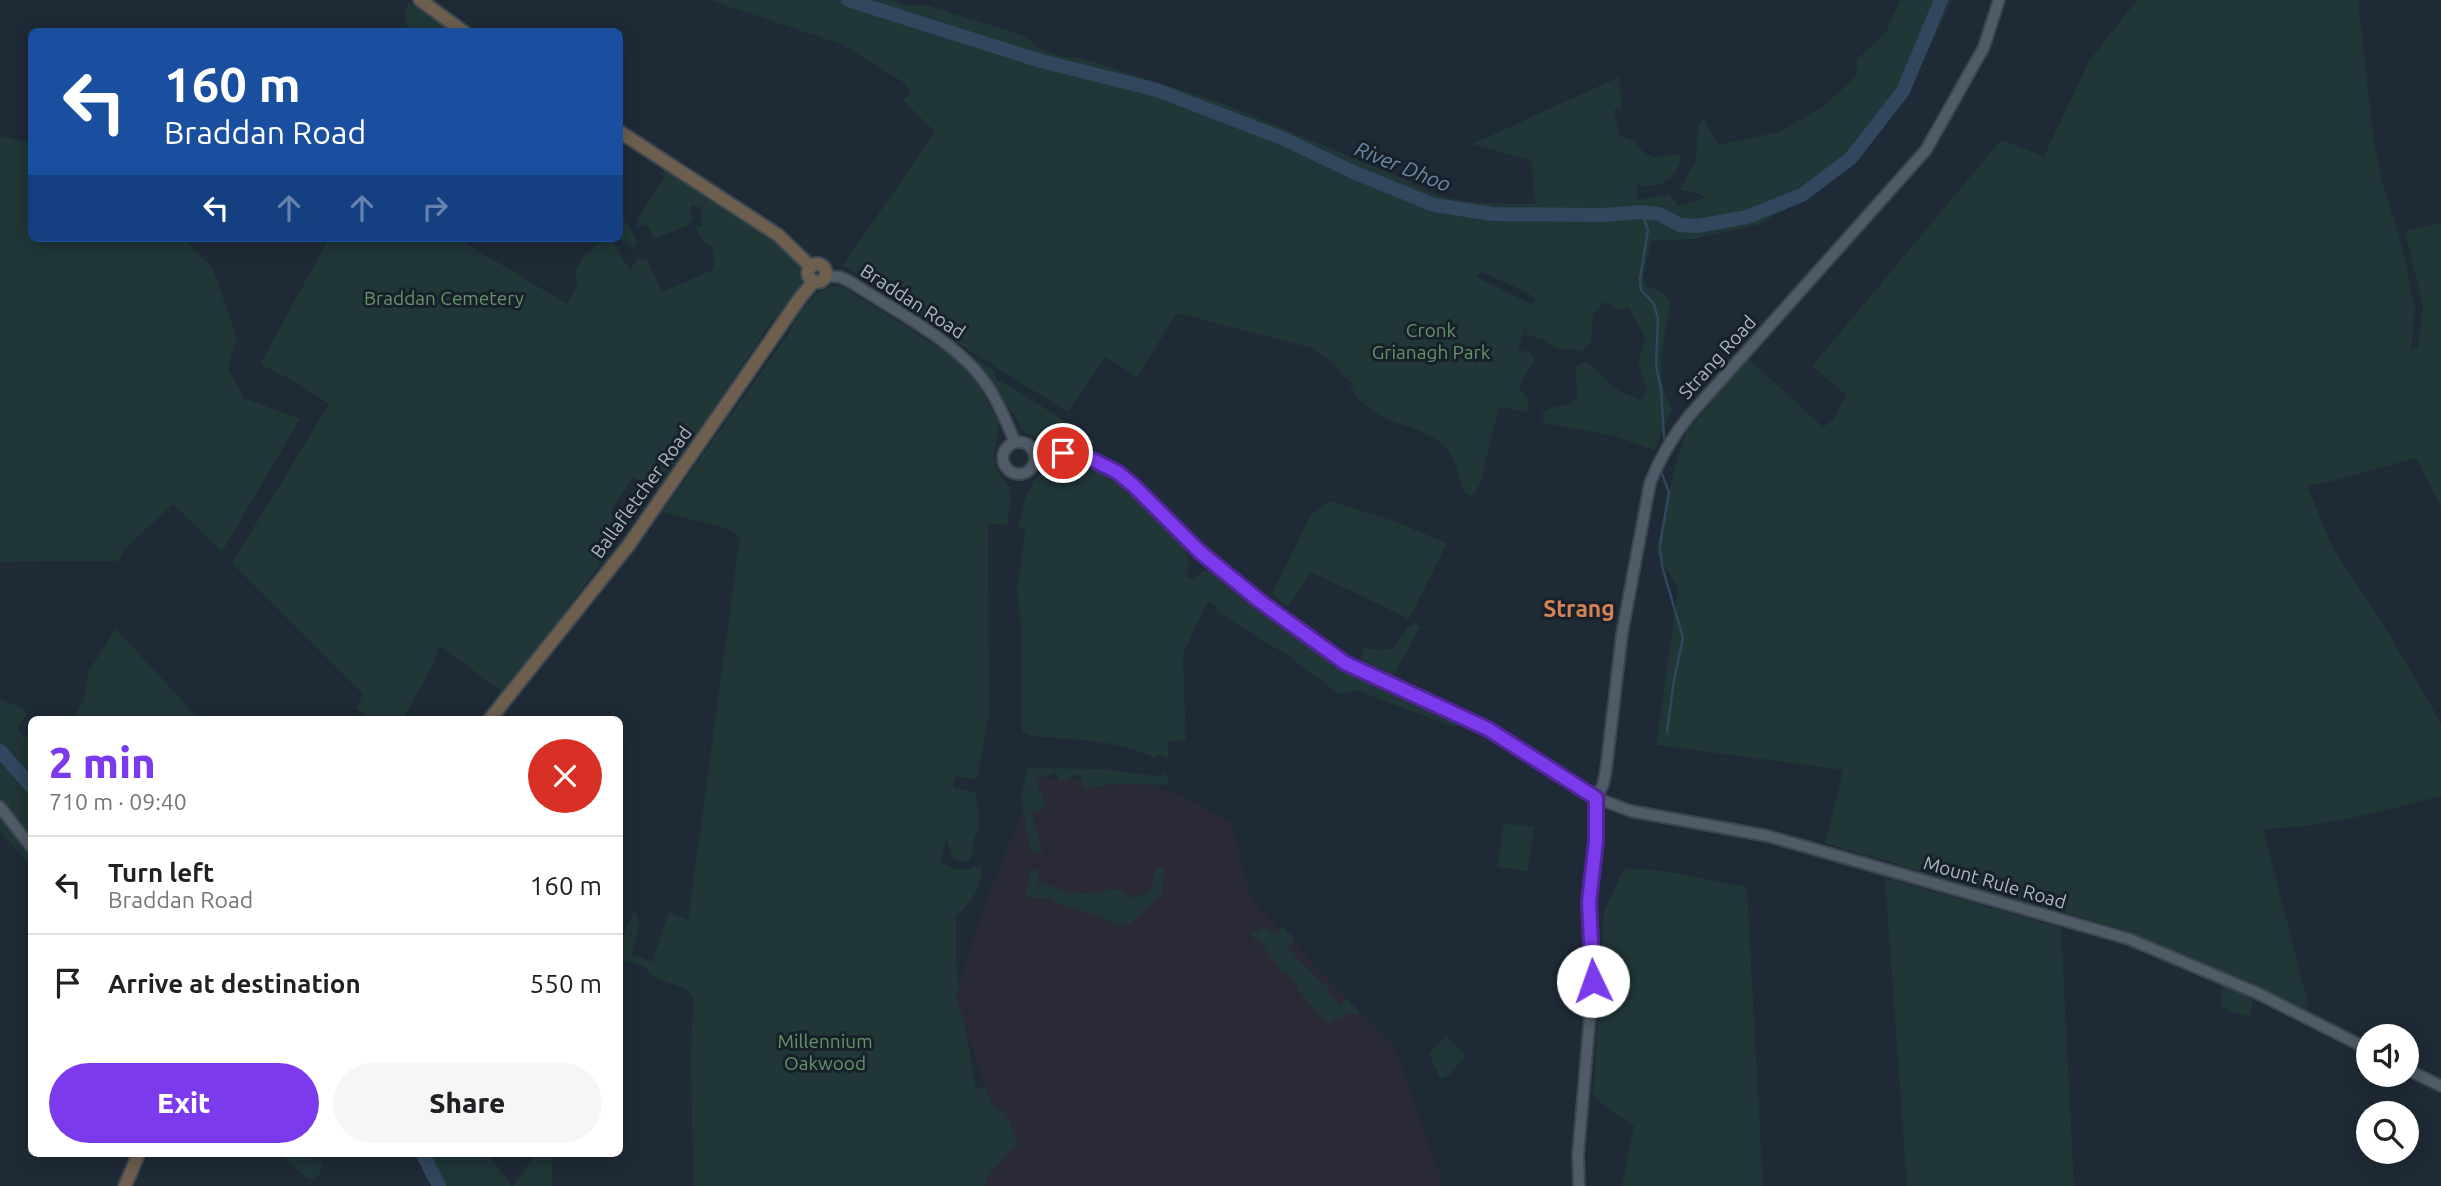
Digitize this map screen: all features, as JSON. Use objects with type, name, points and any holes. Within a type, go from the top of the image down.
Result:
[{"type":"highway","points":[[420,0],[458,28]]},
{"type":"highway","points":[[623,134],[778,234],[811,267],[809,274],[820,278]]},
{"type":"highway","name":"Ballafletcher Road","points":[[492,716],[628,546],[800,298],[820,278]]},
{"type":"highway","points":[[125,1186],[136,1157]]},
{"type":"main road","name":"Strang Road","points":[[1579,1186],[1578,1155],[1593,981],[1589,902],[1596,841],[1596,798],[1603,785],[1606,770],[1624,620],[1650,483],[1674,435],[1689,416],[1926,150],[1979,56],[1999,0]]},
{"type":"main road","name":"Braddan Road","points":[[820,278],[840,277],[849,281],[960,355],[980,375],[996,398],[1015,442]]},
{"type":"main road","points":[[1015,442],[1030,446],[1035,456],[1033,465],[1026,472],[1016,474],[1004,463],[1003,453],[1015,442]]},
{"type":"main road","points":[[1035,456],[1063,453],[1093,460],[1117,472],[1200,552],[1335,657],[1488,729],[1596,798]]},
{"type":"main road","name":"Mount Rule Road","points":[[1596,798],[1631,811],[1768,836],[2129,939],[2257,993],[2356,1043]]},
{"type":"main road","points":[[0,807],[28,843]]},
{"type":"main road","points":[[2419,1075],[2441,1086]]},
{"type":"shaded area","points":[[1036,779],[1129,779],[1185,796],[1231,823],[1251,898],[1395,1048],[1439,1172],[1441,1186],[984,1186],[1005,1113],[994,1107],[985,1088],[956,997],[981,913]]},
{"type":"green space","name":"Cronk Grianagh Park","points":[[709,0],[892,0],[905,5],[929,6],[1025,36],[1050,53],[1081,58],[1222,103],[1423,189],[1469,202],[1535,204],[1531,160],[1472,144],[1619,77],[1622,108],[1613,111],[1620,136],[1635,141],[1643,152],[1653,157],[1681,154],[1677,170],[1667,180],[1653,186],[1637,185],[1637,200],[1669,194],[1678,206],[1706,198],[1695,192],[1679,190],[1696,161],[1698,128],[1703,117],[1718,145],[1779,132],[1824,106],[1856,76],[1857,59],[1885,34],[1900,0],[1952,0],[1915,79],[1864,148],[1814,194],[1758,225],[1692,239],[1651,241],[1644,275],[1646,287],[1660,290],[1671,302],[1661,370],[1666,396],[1672,409],[1654,450],[1614,436],[1544,423],[1542,414],[1547,410],[1569,404],[1578,397],[1575,368],[1584,362],[1593,366],[1613,388],[1640,400],[1647,390],[1638,361],[1645,338],[1629,307],[1617,310],[1605,302],[1593,315],[1591,343],[1581,351],[1556,348],[1542,339],[1525,335],[1527,323],[1517,350],[1529,352],[1535,359],[1519,387],[1529,401],[1528,412],[1499,407],[1480,484],[1472,496],[1464,492],[1455,463],[1445,447],[1433,438],[1372,410],[1349,386],[1355,386],[1329,360],[1312,348],[1177,313],[1137,377],[1105,357],[1068,412],[968,350],[934,324],[843,265],[935,132],[903,100],[910,93],[906,84],[841,44]],"holes":[[[1482,272],[1528,293],[1535,300],[1533,305],[1476,277]]]},
{"type":"green space","points":[[2137,0],[2358,0],[2374,143],[2382,181],[2402,246],[2415,309],[2411,350],[2418,347],[2423,306],[2405,231],[2441,223],[2441,507],[2416,458],[2325,483],[2307,485],[2332,546],[2388,632],[2441,723],[2441,796],[2329,822],[2264,830],[2308,1004],[2307,1011],[2128,931],[1825,843],[1843,770],[1656,745],[1678,589],[1656,551],[1674,470],[1687,431],[1748,358],[1823,427],[1833,420],[1846,395],[1812,366],[2001,140],[2044,156],[2089,61]]},
{"type":"green space","points":[[409,2],[448,28],[407,28],[404,13]]},
{"type":"green space","points":[[0,136],[28,142],[28,242],[187,242],[212,267],[237,337],[228,368],[244,398],[300,419],[222,552],[173,504],[126,548],[118,561],[0,562]]},
{"type":"green space","name":"Braddan Cemetery","points":[[667,168],[743,215],[781,245],[804,274],[797,294],[784,312],[773,319],[697,433],[694,436],[685,435],[683,442],[686,448],[658,488],[633,477],[611,511],[614,516],[633,519],[505,694],[440,646],[432,667],[405,716],[365,716],[356,708],[363,694],[232,563],[329,404],[292,380],[260,364],[327,242],[464,242],[567,304],[577,285],[575,272],[582,258],[600,242],[614,242],[630,271],[637,258],[647,260],[662,292],[714,269],[713,246],[703,242],[696,227],[702,226],[702,208],[691,205],[693,217],[690,224],[655,239],[646,224],[637,227],[638,218],[664,178],[662,175]]},
{"type":"green space","points":[[623,222],[628,224],[638,242],[635,248],[627,246],[623,241]]},
{"type":"green space","name":"Millennium Oakwood","points":[[833,286],[843,287],[943,350],[957,361],[978,385],[999,423],[994,456],[997,470],[1009,487],[1011,501],[1007,525],[988,524],[989,715],[977,779],[955,777],[953,788],[976,792],[980,826],[974,840],[971,859],[966,862],[952,857],[946,840],[940,861],[958,870],[977,866],[982,868],[974,895],[956,916],[959,986],[956,997],[964,1020],[976,1088],[985,1088],[994,1107],[1005,1113],[1018,1143],[989,1175],[984,1186],[693,1186],[693,996],[681,987],[653,977],[645,967],[623,961],[623,936],[634,910],[638,926],[632,953],[652,962],[669,912],[688,920],[740,537],[729,529],[662,512],[805,306]]},
{"type":"green space","points":[[970,355],[996,372],[994,374],[997,380],[1095,441],[1088,451],[1052,443],[1024,432],[993,382]]},
{"type":"green space","points":[[1062,459],[1087,461],[1116,476],[1186,545],[1189,565],[1187,577],[1194,579],[1204,570],[1218,574],[1263,612],[1335,663],[1462,724],[1453,727],[1356,690],[1340,695],[1287,655],[1218,612],[1214,604],[1208,601],[1183,654],[1186,740],[1168,742],[1168,759],[1110,744],[1032,736],[1022,731],[1021,628],[1017,588],[1026,528],[1018,527],[1025,501],[1036,478],[1049,465],[1048,462]]},
{"type":"green space","points":[[1331,501],[1391,520],[1447,543],[1409,619],[1311,572],[1288,607],[1272,594],[1311,514]]},
{"type":"green space","points":[[1409,626],[1421,626],[1393,676],[1362,660],[1362,648],[1393,649]]},
{"type":"green space","points":[[116,629],[196,716],[74,716],[84,700],[88,672]]},
{"type":"green space","points":[[0,699],[23,708],[27,713],[17,731],[28,736],[28,864],[0,830]]},
{"type":"green space","points":[[1027,768],[1104,769],[1163,777],[1164,772],[1169,778],[1168,785],[1116,784],[1085,790],[1080,774],[1060,781],[1056,772],[1036,779],[1046,808],[1031,813],[1043,851],[1036,853],[1030,850],[1021,797]]},
{"type":"green space","points":[[1504,823],[1534,827],[1528,871],[1497,867]]},
{"type":"green space","points":[[1164,867],[1162,894],[1131,923],[1117,926],[1101,916],[1059,904],[1050,897],[1032,899],[1026,895],[1031,868],[1038,872],[1038,884],[1083,893],[1120,889],[1132,898],[1149,893],[1156,869]]},
{"type":"green space","points":[[1624,868],[1665,871],[1747,887],[1763,1186],[1622,1186],[1634,1126],[1593,1097],[1604,912]]},
{"type":"green space","points":[[1885,878],[2061,928],[2074,1186],[1907,1186]]},
{"type":"green space","points":[[1264,926],[1275,934],[1283,927],[1295,939],[1287,947],[1328,987],[1329,995],[1340,1006],[1347,999],[1359,1014],[1347,1013],[1334,1019],[1329,1025],[1297,989],[1299,986],[1287,972],[1284,974],[1258,939],[1255,940],[1251,935]]},
{"type":"green space","points":[[2223,985],[2253,997],[2251,1014],[2247,1016],[2230,1012],[2221,1006]]},
{"type":"green space","points":[[1446,1036],[1466,1056],[1448,1076],[1440,1079],[1429,1053]]},
{"type":"green space","points":[[284,1157],[312,1157],[322,1164],[320,1173],[314,1180],[306,1178]]},
{"type":"green space","points":[[418,1157],[490,1157],[512,1186],[432,1186]]},
{"type":"green space","points":[[553,1157],[552,1186],[513,1186],[532,1159]]},
{"type":"waterway","name":"River Dhoo","points":[[848,0],[1041,61],[1157,90],[1282,138],[1353,172],[1434,205],[1492,214],[1602,215],[1642,212],[1659,214],[1680,225],[1697,226],[1747,217],[1802,195],[1851,158],[1903,91],[1941,0]]},
{"type":"waterway","points":[[1642,212],[1648,230],[1640,279],[1641,290],[1654,304],[1658,319],[1656,366],[1661,389],[1664,438]]},
{"type":"waterway","points":[[1662,474],[1669,492],[1660,545],[1662,566],[1683,638],[1667,732]]},
{"type":"waterway","points":[[0,751],[28,782]]},
{"type":"waterway","points":[[424,1157],[439,1186]]},
{"type":"district","name":"Strang","points":[[1579,608]]},
{"type":"route","points":[[1063,453],[1093,460],[1117,472],[1200,552],[1261,602],[1345,663],[1488,729],[1596,798],[1596,841],[1589,902],[1593,981]]}]
